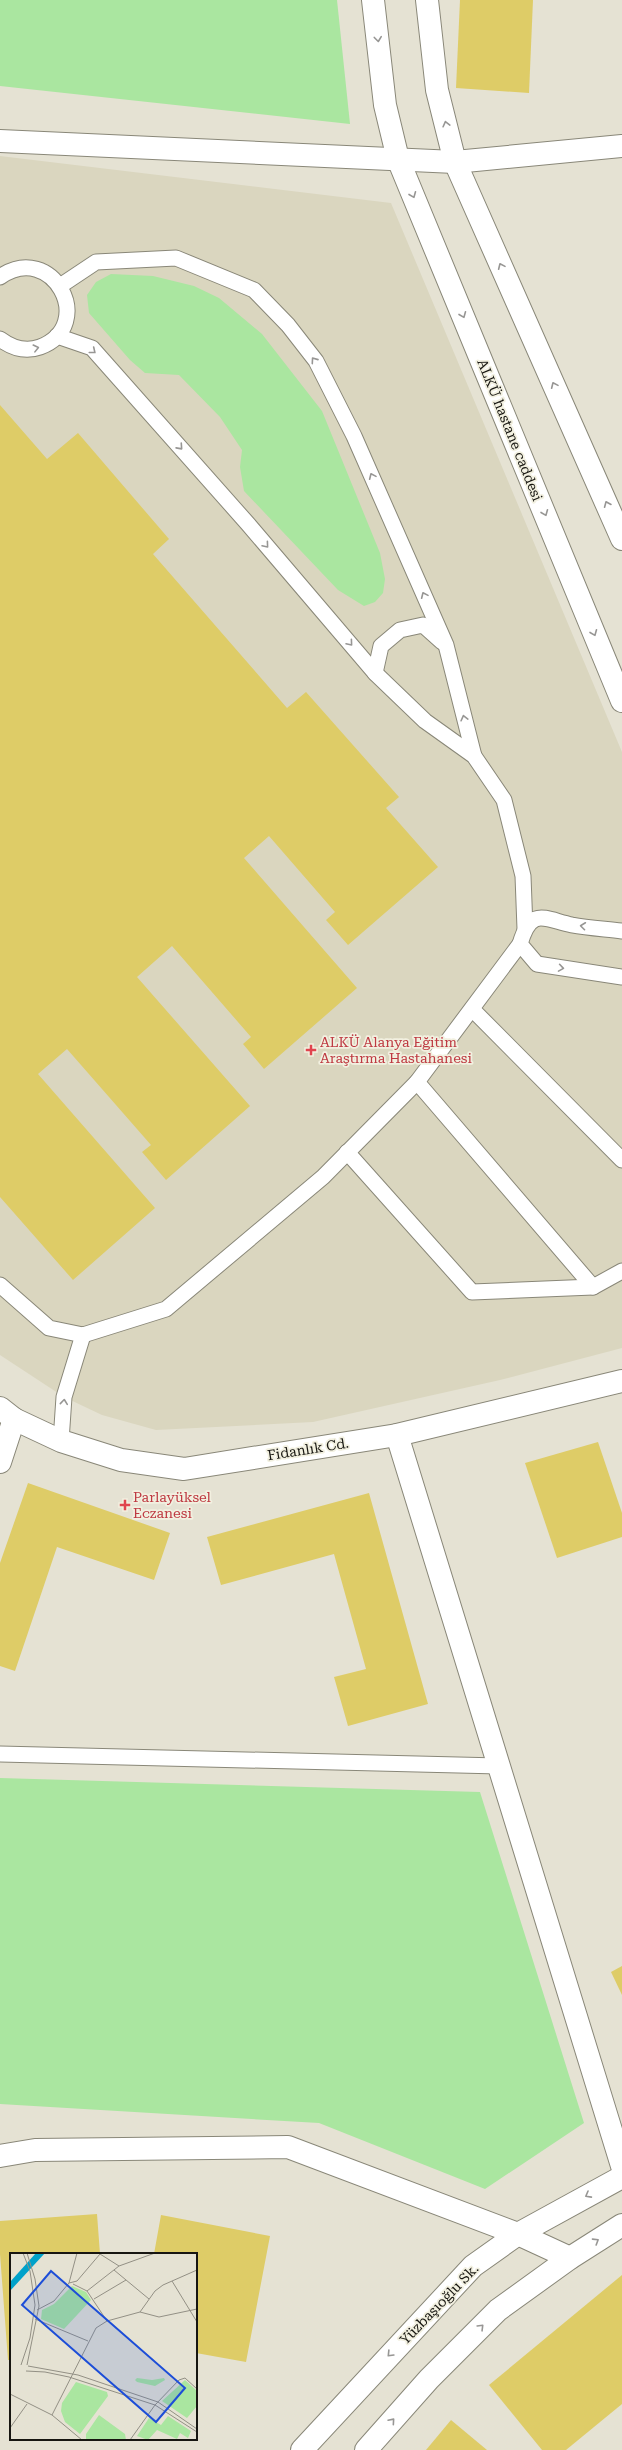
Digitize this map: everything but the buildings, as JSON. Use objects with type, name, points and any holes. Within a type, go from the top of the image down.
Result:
[{"type":"street","name":"ALKÜ hastane caddesi","points":[[373,0],[385,105],[398,159],[622,701]]},
{"type":"street","points":[[427,0],[437,90],[455,162],[622,539]]},
{"type":"street","points":[[0,141],[455,162],[622,146]]},
{"type":"street","name":"Fidanlık Cd.","points":[[7,1413],[61,1441],[122,1460],[184,1468],[397,1435],[622,1381]]},
{"type":"street","points":[[0,1462],[7,1413]]},
{"type":"street","points":[[397,1435],[622,2166]]},
{"type":"street","points":[[0,2156],[35,2150],[288,2147],[518,2234],[570,2258]]},
{"type":"street","name":"Yüzbaşıoğlu Sk.","points":[[302,2450],[473,2266],[518,2234],[622,2176]]},
{"type":"street","points":[[366,2450],[428,2379],[498,2310],[570,2258],[622,2225]]},
{"type":"lane","points":[[60,286],[96,262],[176,258],[254,290],[288,325],[316,362],[354,436],[446,645],[474,756]]},
{"type":"lane","points":[[0,276],[12,270],[26,268],[39,270],[51,276],[60,286],[66,298],[67,311],[64,325],[57,336],[47,344],[34,349],[21,349],[8,345],[0,339]]},
{"type":"lane","points":[[0,1285],[49,1328],[84,1335],[166,1310],[323,1177],[418,1082],[520,944],[525,929],[523,876],[504,800],[474,756],[426,721],[375,673],[248,524],[92,348],[57,336]]},
{"type":"lane","points":[[375,673],[381,646],[400,630],[422,625],[446,645]]},
{"type":"lane","points":[[525,929],[534,919],[549,917],[572,925],[622,931]]},
{"type":"lane","points":[[520,944],[537,964],[622,977]]},
{"type":"lane","points":[[472,1009],[622,1160]]},
{"type":"lane","points":[[418,1082],[593,1287]]},
{"type":"lane","points":[[347,1152],[472,1292],[593,1287],[622,1271]]},
{"type":"lane","points":[[61,1441],[64,1397],[84,1335]]},
{"type":"lane","points":[[0,1754],[499,1766]]},
{"type":"shaded area","name":"ALKÜ Alanya Eğitim Araştırma Hastahanesi","points":[[0,156],[391,203],[622,752],[622,1348],[500,1380],[313,1422],[156,1430],[102,1415],[64,1397],[0,1355]]},
{"type":"green space","points":[[0,0],[337,0],[350,124],[0,86]]},
{"type":"green space","points":[[111,274],[153,276],[194,286],[219,298],[262,334],[322,411],[380,553],[385,579],[383,593],[375,602],[364,606],[338,590],[244,491],[240,467],[242,450],[220,417],[179,375],[145,373],[130,360],[89,313],[87,295],[96,282]]},
{"type":"green space","points":[[0,1778],[480,1792],[584,2123],[485,2189],[319,2123],[0,2104]]},
{"type":"place","name":"ALKÜ Alanya Eğitim Araştırma Hastahanesi","points":[[311,1050]]},
{"type":"place","name":"Parlayüksel Eczanesi","points":[[125,1505]]}]
